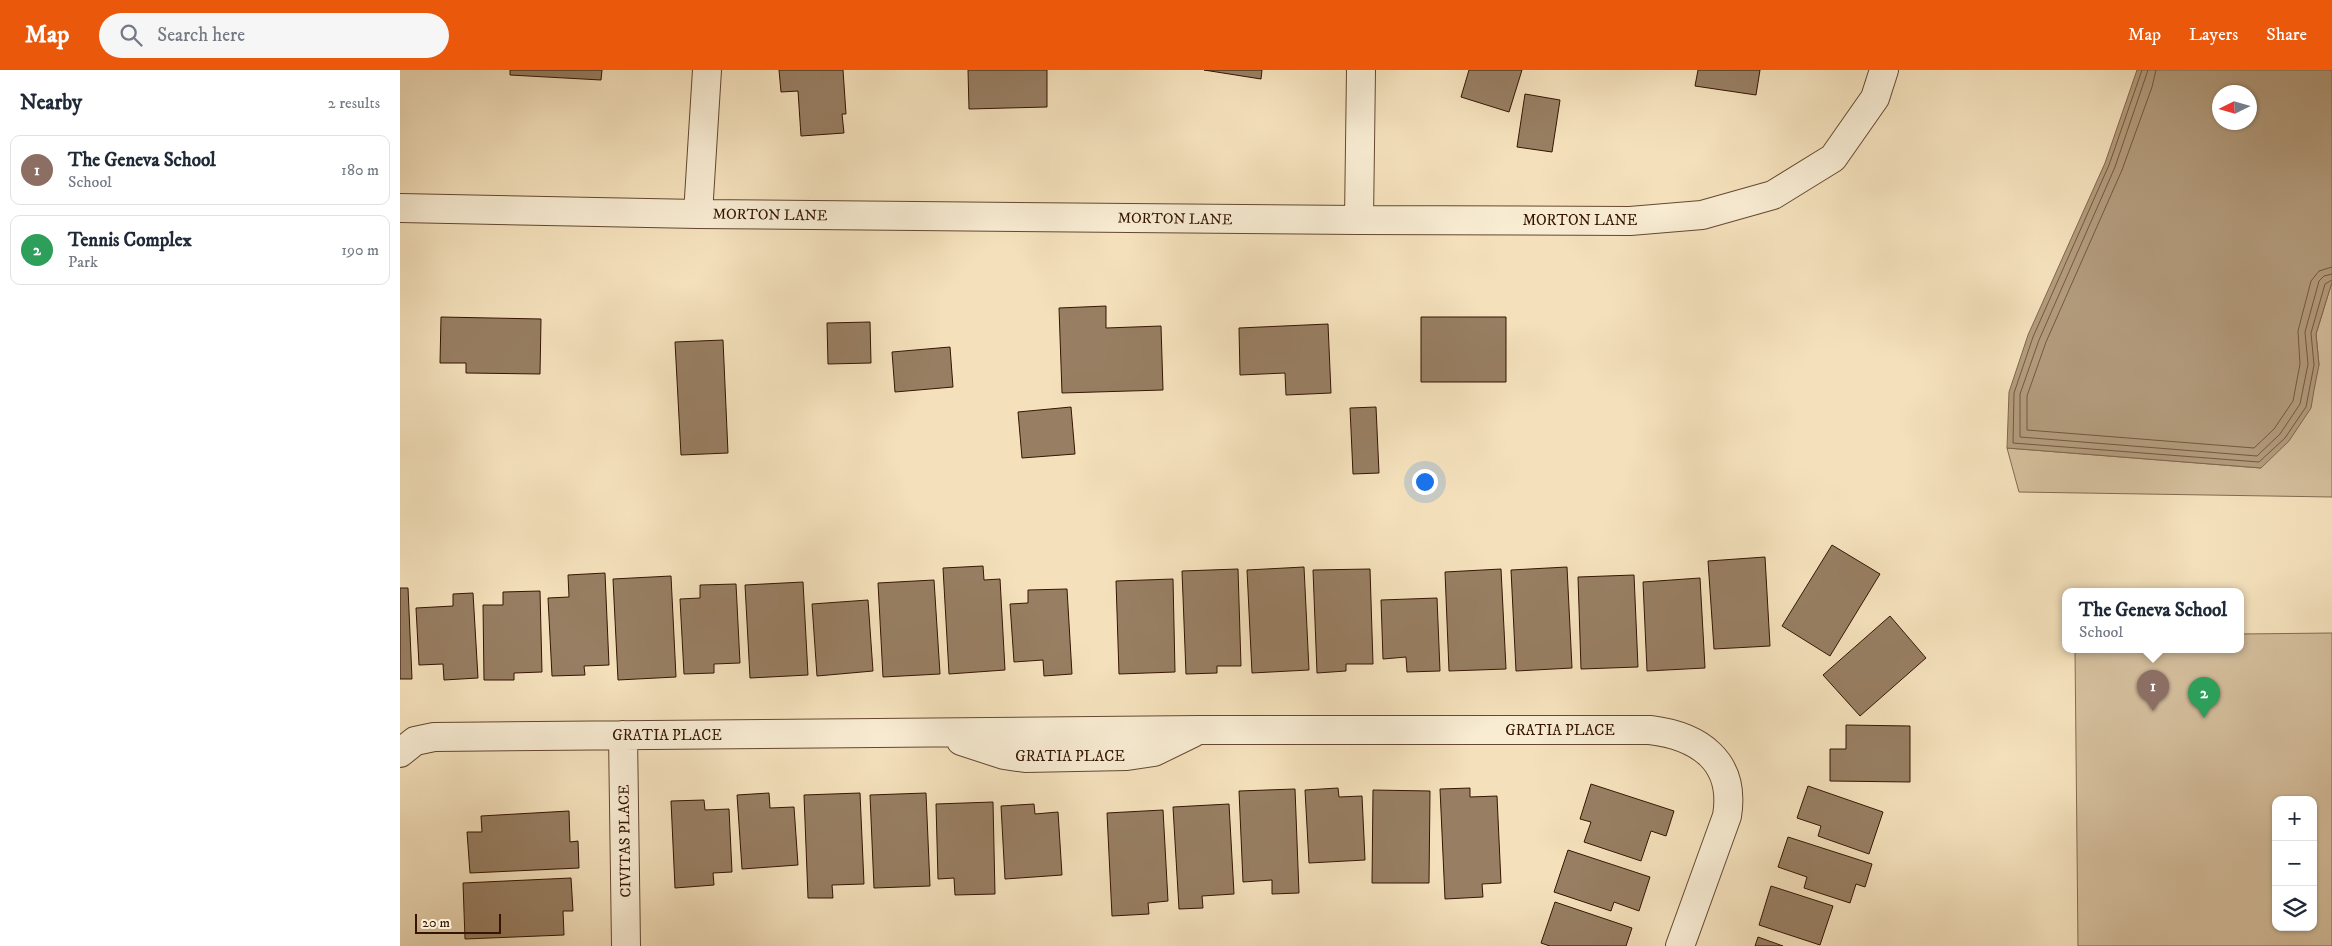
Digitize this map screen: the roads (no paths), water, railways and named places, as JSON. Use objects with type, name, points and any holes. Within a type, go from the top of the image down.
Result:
[{"type":"street","points":[[698,214],[707,70]]},
{"type":"street","points":[[1359,220],[1361,70]]},
{"type":"street","name":"MORTON LANE","points":[[400,208],[698,214],[1359,220],[1630,221],[1702,215],[1773,195],[1833,158],[1875,98],[1884,70]]},
{"type":"street","name":"GRATIA PLACE","points":[[400,753],[415,741],[434,737],[1199,730],[1650,730],[1689,739],[1705,749],[1717,761],[1724,776],[1728,806],[1727,816],[1680,946]]},
{"type":"street","name":"CIVITAS PLACE","points":[[623,735],[626,946]]},
{"type":"water","points":[[2137,70],[2332,70],[2332,282],[2316,334],[2319,365],[2311,408],[2289,441],[2261,468],[2007,448],[2009,392],[2028,335],[2105,163]]},
{"type":"place","name":"The Geneva School","points":[[2153,711]]},
{"type":"place","name":"Tennis Complex","points":[[2204,718]]}]
